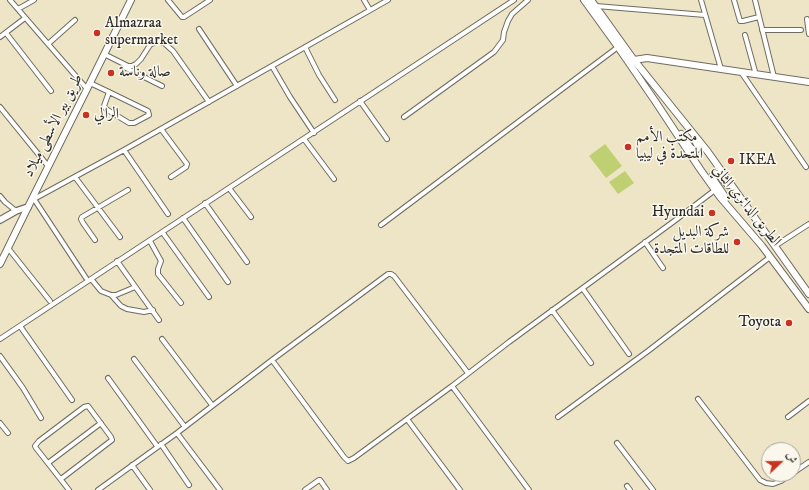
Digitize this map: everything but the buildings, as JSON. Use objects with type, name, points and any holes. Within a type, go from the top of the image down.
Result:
[{"type":"main road","name":"طريق بير الأسطى ميلاد","points":[[0,264],[131,0]]},
{"type":"main road","name":"الطريق الدائري الثاني","points":[[584,0],[618,47],[715,190],[762,246],[809,309]]},
{"type":"main road","name":"الطريق الدائري الثاني","points":[[590,0],[634,60],[708,152],[809,294]]},
{"type":"main road","points":[[634,60],[647,58],[809,82]]},
{"type":"main road","points":[[655,101],[690,148],[695,151],[697,150],[697,144],[678,115]]},
{"type":"main road","points":[[750,211],[718,174],[714,174],[713,179],[762,246]]},
{"type":"main road","points":[[0,220],[16,211],[28,208]]},
{"type":"street","points":[[10,0],[87,89]]},
{"type":"street","points":[[18,9],[34,0]]},
{"type":"street","points":[[168,0],[182,18],[210,0]]},
{"type":"street","points":[[364,0],[370,10]]},
{"type":"street","points":[[86,278],[33,199],[124,150],[388,0]]},
{"type":"street","points":[[0,339],[92,280],[117,261],[150,241],[205,203],[514,0]]},
{"type":"street","points":[[404,117],[494,52],[503,40],[504,32],[512,14],[528,0]]},
{"type":"street","points":[[701,0],[721,69]]},
{"type":"street","points":[[734,0],[740,21],[760,17]]},
{"type":"street","points":[[755,0],[774,78]]},
{"type":"street","points":[[595,6],[705,15]]},
{"type":"street","points":[[0,37],[25,18]]},
{"type":"street","points":[[807,19],[809,34]]},
{"type":"street","points":[[48,44],[75,20]]},
{"type":"street","points":[[199,29],[237,86]]},
{"type":"street","points":[[762,30],[801,30]]},
{"type":"street","points":[[6,33],[51,92]]},
{"type":"street","points":[[745,34],[756,75]]},
{"type":"street","points":[[104,54],[128,66],[132,66],[141,59],[150,45],[158,41],[164,43],[173,51],[209,102]]},
{"type":"street","points":[[305,47],[319,75],[335,100]]},
{"type":"street","points":[[381,224],[618,47]]},
{"type":"street","points":[[113,58],[118,64],[162,86]]},
{"type":"street","points":[[272,66],[290,97],[314,132]]},
{"type":"street","points":[[741,72],[806,167]]},
{"type":"street","points":[[90,82],[148,111],[149,115],[134,123],[129,123],[106,109],[104,106],[109,92]]},
{"type":"street","points":[[360,101],[387,139]]},
{"type":"street","points":[[0,107],[48,166]]},
{"type":"street","points":[[161,129],[186,164],[186,167],[171,176]]},
{"type":"street","points":[[304,139],[334,179]]},
{"type":"street","points":[[124,150],[168,214]]},
{"type":"street","points":[[75,177],[120,237]]},
{"type":"street","points":[[229,188],[252,217]]},
{"type":"street","points":[[95,240],[82,223],[82,217],[128,190]]},
{"type":"street","points":[[272,360],[346,460],[351,460],[452,386],[508,342],[715,190]]},
{"type":"street","points":[[0,198],[16,211]]},
{"type":"street","points":[[205,203],[247,262]]},
{"type":"street","points":[[183,218],[228,282]]},
{"type":"street","points":[[775,246],[809,224]]},
{"type":"street","points":[[163,232],[208,297]]},
{"type":"street","points":[[150,241],[161,261],[157,271],[158,274],[181,303]]},
{"type":"street","points":[[645,242],[663,268]]},
{"type":"street","points":[[8,248],[50,301]]},
{"type":"street","points":[[558,416],[648,351],[770,257]]},
{"type":"street","points":[[117,261],[159,320]]},
{"type":"street","points":[[98,490],[177,433],[184,426],[387,275],[391,274],[394,276],[468,373]]},
{"type":"street","points":[[92,280],[101,291],[111,295],[116,295],[135,287]]},
{"type":"street","points":[[583,288],[629,354]]},
{"type":"street","points":[[111,295],[121,306],[127,309],[144,312],[152,310]]},
{"type":"street","points":[[552,310],[591,363]]},
{"type":"street","points":[[20,326],[72,400]]},
{"type":"street","points":[[162,339],[212,405]]},
{"type":"street","points":[[0,356],[23,388],[41,418]]},
{"type":"street","points":[[134,359],[184,426]]},
{"type":"street","points":[[108,378],[189,485]]},
{"type":"street","points":[[452,386],[529,490]]},
{"type":"street","points":[[698,399],[761,480]]},
{"type":"street","points":[[788,417],[809,402]]},
{"type":"street","points":[[61,479],[112,440],[101,423],[86,406],[39,441],[35,446],[69,490]]},
{"type":"street","points":[[407,419],[460,490]]},
{"type":"street","points":[[0,423],[8,433]]},
{"type":"street","points":[[48,463],[101,423]]},
{"type":"street","points":[[177,433],[220,490]]},
{"type":"street","points":[[617,443],[653,490]]},
{"type":"street","points":[[132,465],[150,490]]},
{"type":"street","points":[[305,490],[320,480],[328,490]]},
{"type":"street","points":[[764,482],[773,484],[778,482]]},
{"type":"street","points":[[626,486],[630,490]]},
{"type":"green space","points":[[605,144],[622,166],[606,178],[589,156]]},
{"type":"green space","points":[[625,171],[634,183],[618,194],[609,182]]},
{"type":"place","name":"Almazraa supermarket","points":[[97,33]]},
{"type":"place","name":"صالة وناسة","points":[[111,73]]},
{"type":"place","name":"الرالي","points":[[86,115]]},
{"type":"place","name":"مكتب الأمم المتحدة في ليبيا","points":[[628,147]]},
{"type":"place","name":"IKEA","points":[[731,161]]},
{"type":"place","name":"Hyundai","points":[[712,213]]},
{"type":"place","name":"شركة البديل للطاقات المتجدة","points":[[737,242]]},
{"type":"place","name":"Toyota","points":[[789,323]]}]
